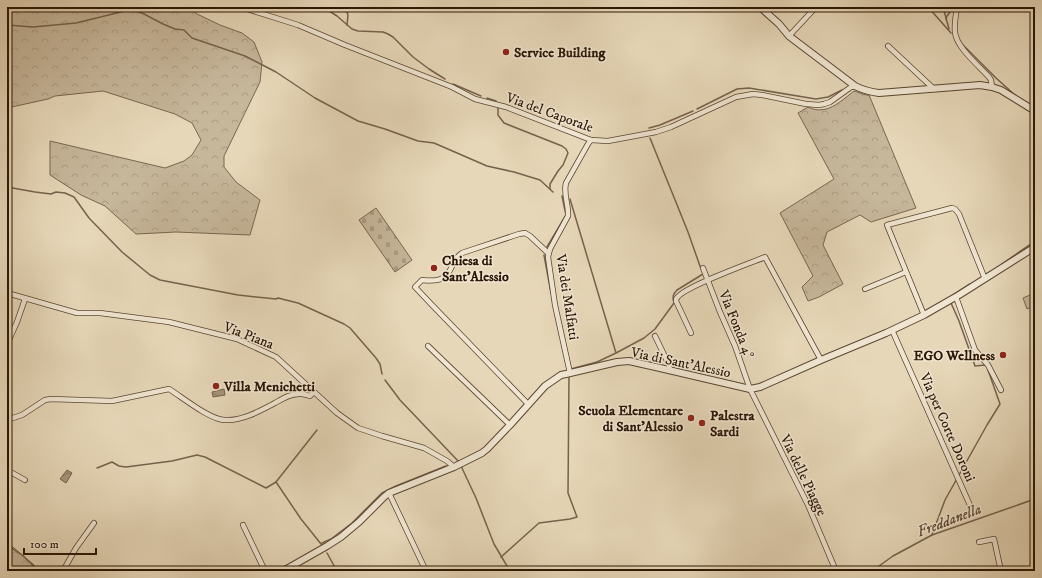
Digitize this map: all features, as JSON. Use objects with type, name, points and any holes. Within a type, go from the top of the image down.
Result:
[{"type":"street","name":"Via del Caporale","points":[[241,7],[298,25],[476,98],[506,107],[591,140],[608,141],[656,132],[671,127],[736,96],[758,95],[819,105],[830,102],[851,87],[855,86]]},
{"type":"street","points":[[760,7],[790,36],[855,86],[866,91],[879,93],[980,85],[1002,90],[1035,111]]},
{"type":"street","points":[[790,36],[816,7]]},
{"type":"street","points":[[957,7],[955,33],[957,40],[989,77],[992,87]]},
{"type":"street","points":[[888,46],[934,89]]},
{"type":"street","name":"Via dei Malfatti","points":[[569,371],[555,306],[548,253],[568,216],[564,188],[591,140]]},
{"type":"street","points":[[924,315],[887,225],[952,208],[955,209],[959,214],[984,277]]},
{"type":"street","points":[[528,404],[415,287],[422,280],[439,280],[449,273],[454,259],[462,253],[519,234],[525,233],[530,236],[548,253]]},
{"type":"street","name":"Via di Sant'Alessio","points":[[283,571],[341,537],[389,493],[454,467],[488,449],[545,386],[569,371],[624,361],[639,363],[750,389],[760,387],[924,315],[956,297],[984,277],[1035,247]]},
{"type":"street","points":[[691,333],[677,302],[677,297],[697,284],[765,257],[821,360]]},
{"type":"street","name":"Via Fonda 4°","points":[[703,268],[735,346],[750,389]]},
{"type":"street","points":[[865,289],[906,272]]},
{"type":"street","name":"Via Piana","points":[[7,293],[77,313],[100,313],[169,322],[237,339],[276,357],[337,413],[358,428],[424,448],[448,461],[454,467]]},
{"type":"street","points":[[956,297],[976,350],[988,365],[1001,390]]},
{"type":"street","points":[[7,344],[25,299]]},
{"type":"street","name":"Via per Corte Doroni","points":[[892,330],[973,512]]},
{"type":"street","points":[[655,336],[669,364],[670,370]]},
{"type":"street","points":[[428,346],[510,425]]},
{"type":"street","points":[[7,420],[22,415],[45,400],[51,398],[112,401],[168,389],[201,410],[216,418],[225,420],[241,418],[253,414],[295,394],[310,396],[314,392]]},
{"type":"street","name":"Via delle Piagge","points":[[750,389],[808,505],[836,571]]},
{"type":"street","points":[[7,470],[25,480]]},
{"type":"street","points":[[389,493],[426,571]]},
{"type":"street","points":[[63,571],[76,548],[94,523]]},
{"type":"street","points":[[243,525],[265,571]]},
{"type":"street","points":[[979,542],[994,539],[1000,571]]},
{"type":"green space","points":[[7,7],[196,7],[195,13],[220,25],[242,33],[254,42],[262,62],[260,82],[224,156],[224,167],[236,182],[260,200],[250,235],[176,232],[136,234],[105,206],[81,195],[50,175],[50,141],[165,168],[184,161],[192,155],[201,140],[192,123],[175,114],[103,91],[55,96],[48,99],[7,108]]},
{"type":"green space","points":[[854,91],[869,95],[916,208],[871,222],[860,215],[827,232],[823,245],[843,284],[819,297],[808,301],[802,287],[813,276],[780,213],[834,179],[798,113],[808,107],[821,110],[827,109]]},
{"type":"green space","points":[[376,208],[412,260],[395,272],[359,220]]},
{"type":"green space","points":[[1030,295],[1034,306],[1027,309],[1023,298]]},
{"type":"green space","points":[[7,542],[41,571],[7,571]]},
{"type":"water","points":[[224,389],[225,395],[213,397],[212,392]]},
{"type":"water","points":[[67,470],[72,473],[66,483],[60,479]]},
{"type":"waterway","points":[[323,7],[337,16],[352,29],[358,31],[383,32],[388,34],[413,57],[445,79]]},
{"type":"waterway","points":[[345,7],[348,15],[347,25]]},
{"type":"waterway","points":[[928,7],[951,33]]},
{"type":"waterway","points":[[943,7],[949,29]]},
{"type":"waterway","points":[[946,19],[953,8]]},
{"type":"waterway","points":[[7,25],[33,27],[76,23],[134,10],[175,29],[184,30],[192,38],[245,56],[276,72],[315,98],[358,121],[418,141],[434,143],[487,166],[540,180],[553,192]]},
{"type":"waterway","points":[[961,43],[1016,96]]},
{"type":"waterway","points":[[453,84],[481,96]]},
{"type":"waterway","points":[[697,109],[737,89],[749,88],[816,99],[828,97],[842,90]]},
{"type":"waterway","points":[[487,98],[496,101],[497,103]]},
{"type":"waterway","points":[[498,107],[498,115],[504,123],[562,146],[566,149],[568,153],[563,165],[550,184],[550,189]]},
{"type":"waterway","points":[[649,128],[693,111]]},
{"type":"waterway","points":[[650,138],[688,232],[701,269]]},
{"type":"waterway","points":[[7,187],[51,194],[56,192],[65,193],[74,197],[89,218],[122,252],[150,275],[160,280],[238,295],[278,298],[298,303],[344,324],[350,328],[376,358],[380,364],[382,374]]},
{"type":"waterway","points":[[547,247],[566,215],[562,196]]},
{"type":"waterway","points":[[570,199],[616,353]]},
{"type":"waterway","points":[[1002,264],[1035,241]]},
{"type":"waterway","points":[[544,255],[551,293]]},
{"type":"waterway","points":[[571,369],[597,362],[644,338],[655,329],[674,303],[673,297],[676,291],[703,274]]},
{"type":"waterway","points":[[953,295],[970,284]]},
{"type":"waterway","points":[[951,303],[975,366],[986,366]]},
{"type":"waterway","points":[[932,535],[945,500],[1000,404],[988,370]]},
{"type":"waterway","points":[[501,557],[539,523],[577,517],[568,493],[569,376]]},
{"type":"waterway","points":[[385,380],[400,400],[459,462]]},
{"type":"waterway","points":[[97,468],[112,462],[119,466],[126,467],[172,461],[197,455],[205,457],[266,488],[276,482],[317,430]]},
{"type":"waterway","points":[[322,543],[331,539],[352,523],[382,493],[446,466]]},
{"type":"waterway","points":[[461,466],[476,498],[494,544],[510,571]]},
{"type":"waterway","points":[[276,482],[301,519],[322,544]]},
{"type":"waterway","name":"Freddanella","points":[[876,571],[879,566],[893,556],[932,535],[1035,499]]},
{"type":"waterway","points":[[7,545],[22,555],[39,571]]},
{"type":"waterway","points":[[327,553],[337,571]]},
{"type":"place","name":"Service Building","points":[[506,52]]},
{"type":"place","name":"Chiesa di Sant'Alessio","points":[[434,268]]},
{"type":"place","name":"EGO Wellness","points":[[1003,355]]},
{"type":"place","name":"Villa Menichetti","points":[[216,386]]},
{"type":"place","name":"Scuola Elementare di Sant'Alessio","points":[[691,418]]},
{"type":"place","name":"Palestra Sardi","points":[[702,423]]}]
